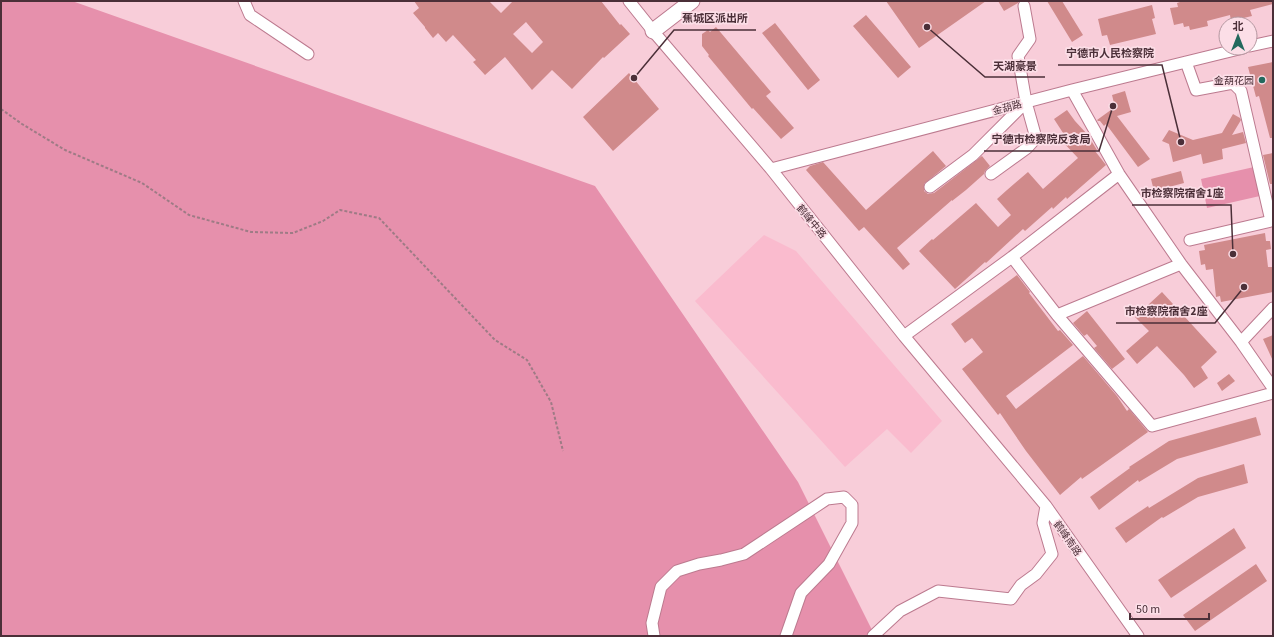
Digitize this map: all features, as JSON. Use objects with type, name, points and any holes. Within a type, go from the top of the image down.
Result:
[{"type":"main road","points":[[652,31],[692,1]]},
{"type":"street","points":[[244,1],[250,15],[308,54]]},
{"type":"street","name":"鹤峰中路","points":[[629,1],[652,31],[771,169],[904,336],[993,443]]},
{"type":"street","points":[[991,174],[1027,148],[1036,138],[1026,102],[1018,56],[1030,39],[1024,6]]},
{"type":"street","points":[[1258,44],[1273,41]]},
{"type":"street","name":"金葫路","points":[[771,169],[1072,90],[1218,54]]},
{"type":"street","points":[[1186,62],[1196,90],[1233,83],[1241,91],[1271,221],[1190,240]]},
{"type":"street","points":[[1072,90],[1119,174],[1181,264],[1241,342],[1273,388]]},
{"type":"street","points":[[930,187],[972,155],[1026,102]]},
{"type":"street","points":[[904,336],[1012,257],[1119,174]]},
{"type":"street","points":[[1012,257],[1057,315],[1152,426],[1273,393]]},
{"type":"street","points":[[1057,315],[1181,264]]},
{"type":"street","points":[[1241,342],[1273,308]]},
{"type":"street","name":"鹤峰南路","points":[[993,443],[1046,506],[1138,636]]},
{"type":"street","points":[[654,636],[652,623],[661,587],[677,571],[699,564],[744,554],[827,499],[844,497],[852,505],[852,523],[829,564],[801,593],[786,636]]},
{"type":"street","points":[[873,636],[900,611],[938,591],[1011,599],[1021,585],[1036,574],[1052,554],[1043,523],[1046,506]]},
{"type":"path","points":[[1,109],[22,124],[65,150],[142,184],[189,215],[251,232],[286,233],[293,233],[323,220],[340,210],[379,218],[495,340],[527,360],[551,402],[563,451]]},
{"type":"shaded area","points":[[1,1],[72,1],[595,186],[798,482],[875,636],[1,636]]},
{"type":"shaded area","points":[[1254,167],[1260,196],[1207,208],[1201,179]]},
{"type":"shaded area","points":[[764,235],[796,251],[942,421],[911,453],[887,429],[845,467],[695,301]]},
{"type":"building","points":[[414,1],[489,1],[501,13],[513,1],[601,1],[620,25],[621,24],[630,34],[604,58],[603,57],[572,89],[552,70],[532,90],[505,57],[485,75],[473,62],[476,60],[453,35],[446,42],[438,33],[433,38],[413,13],[419,8]],"holes":[[[526,22],[543,42],[532,53],[513,34]]]},
{"type":"building","points":[[886,1],[986,1],[919,48]]},
{"type":"building","points":[[998,1],[1019,1],[1004,11]]},
{"type":"building","points":[[1047,1],[1062,1],[1083,35],[1072,42]]},
{"type":"building","points":[[1183,1],[1273,1],[1273,4],[1250,10],[1252,16],[1218,16],[1218,18],[1207,21],[1208,26],[1190,30],[1189,26],[1184,27],[1183,23],[1174,25],[1170,8],[1178,7],[1177,3]]},
{"type":"building","points":[[1152,5],[1155,18],[1152,19],[1156,34],[1110,45],[1107,35],[1102,36],[1098,19]]},
{"type":"building","points":[[866,15],[911,67],[898,78],[853,26]]},
{"type":"building","points":[[775,23],[820,80],[808,90],[762,33]]},
{"type":"building","points":[[716,27],[771,92],[766,96],[794,128],[781,139],[753,108],[752,109],[708,56],[709,55],[702,46],[702,34],[708,30],[710,32]]},
{"type":"building","name":"金葫花园","points":[[1273,62],[1273,138],[1270,138],[1259,96],[1256,97],[1248,67]]},
{"type":"building","points":[[629,73],[659,109],[613,151],[583,117]]},
{"type":"building","points":[[1125,91],[1131,112],[1117,116],[1150,159],[1138,167],[1106,124],[1104,126],[1097,120],[1115,107],[1112,95]]},
{"type":"building","points":[[1067,110],[1087,134],[1097,150],[1095,151],[1106,165],[1067,199],[1066,197],[1053,209],[1052,207],[1025,231],[1023,229],[955,289],[919,251],[976,203],[998,227],[1011,215],[997,199],[1007,190],[1028,172],[1043,189],[1078,158],[1061,140],[1065,136],[1054,119]]},
{"type":"building","points":[[1233,114],[1241,120],[1232,135],[1243,132],[1246,143],[1222,149],[1223,159],[1203,164],[1201,154],[1173,162],[1169,144],[1162,141],[1169,130],[1193,140],[1222,133]]},
{"type":"building","points":[[933,151],[946,166],[924,184],[924,191],[928,194],[934,193],[982,156],[990,166],[984,174],[966,190],[952,200],[897,248],[910,264],[903,270],[864,227],[859,231],[806,170],[810,166],[823,162],[866,210]]},
{"type":"building","points":[[1273,153],[1273,184],[1270,184],[1263,155]]},
{"type":"building","points":[[1181,171],[1184,183],[1154,191],[1151,179]]},
{"type":"building","points":[[1265,233],[1266,241],[1270,241],[1271,249],[1266,250],[1268,267],[1273,267],[1273,292],[1221,302],[1220,296],[1216,297],[1213,269],[1206,270],[1205,264],[1201,265],[1199,251],[1205,250],[1204,245]]},
{"type":"building","points":[[1017,275],[1058,331],[1060,330],[1073,345],[1006,396],[1016,409],[1083,356],[1117,396],[1127,411],[1129,409],[1148,432],[1082,479],[1081,477],[1060,495],[1026,451],[1000,413],[998,415],[962,369],[983,352],[972,338],[965,343],[951,324]]},
{"type":"building","points":[[1162,292],[1217,352],[1201,367],[1208,378],[1194,388],[1157,346],[1137,364],[1126,351],[1149,331],[1135,317]]},
{"type":"building","points":[[1087,311],[1125,359],[1112,369],[1094,348],[1097,346],[1087,334],[1084,336],[1073,323]]},
{"type":"building","points":[[1273,335],[1273,361],[1263,339]]},
{"type":"building","points":[[1229,374],[1235,381],[1222,391],[1217,383]]},
{"type":"building","points":[[1256,417],[1261,435],[1177,459],[1139,482],[1138,480],[1099,510],[1090,497],[1130,468],[1129,467],[1169,441]]},
{"type":"building","points":[[1244,464],[1248,483],[1198,497],[1163,518],[1162,517],[1126,543],[1115,528],[1148,506],[1149,508],[1198,478]]},
{"type":"building","points":[[1234,528],[1246,548],[1171,598],[1158,580]]},
{"type":"building","points":[[1256,564],[1267,581],[1195,631],[1183,615]]},
{"type":"place","name":"天湖豪景","points":[[927,27]]},
{"type":"place","name":"蕉城区派出所","points":[[634,78]]},
{"type":"place","name":"金葫花园","points":[[1262,80]]},
{"type":"place","name":"宁德市检察院反贪局","points":[[1113,106]]},
{"type":"place","name":"宁德市人民检察院","points":[[1181,142]]},
{"type":"place","name":"市检察院宿舍1座","points":[[1233,254]]},
{"type":"place","name":"市检察院宿舍2座","points":[[1244,287]]}]
